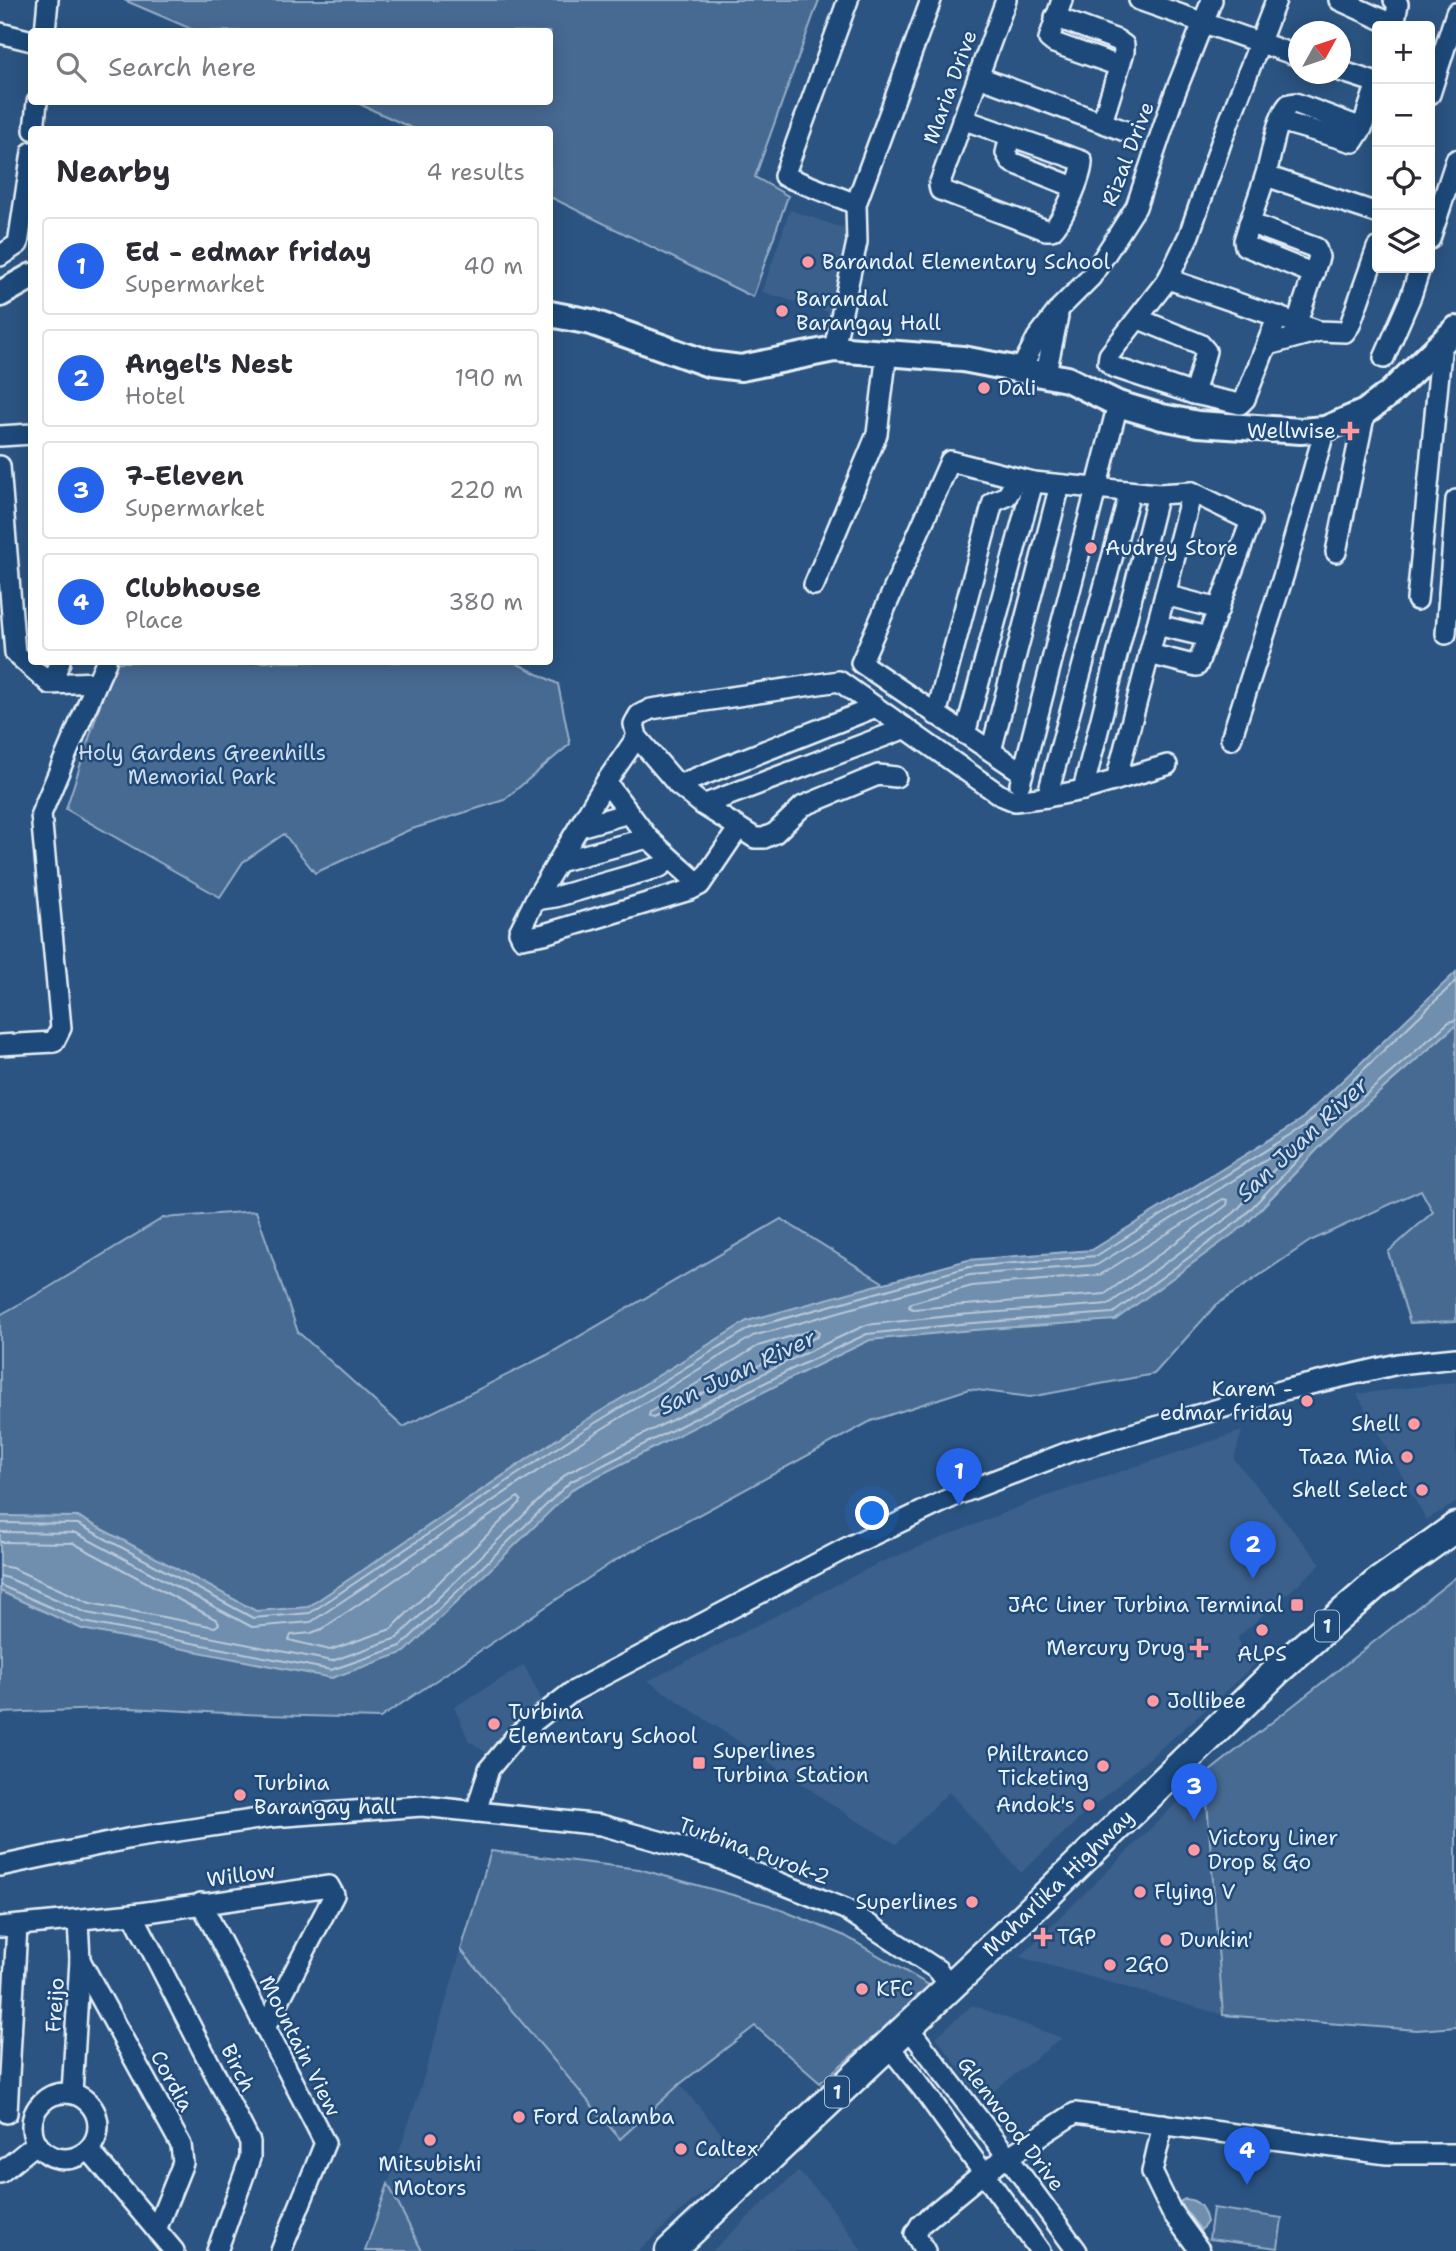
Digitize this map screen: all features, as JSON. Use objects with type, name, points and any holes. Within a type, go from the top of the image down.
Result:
[{"type":"highway","name":"Maharlika Highway","points":[[670,2251],[1023,1918],[1326,1626],[1400,1565],[1456,1527]]},
{"type":"main road","points":[[0,294],[28,278]]},
{"type":"main road","points":[[553,315],[591,322],[727,368],[741,368],[834,349],[963,359],[1067,379],[1118,404],[1162,417],[1198,424],[1280,431],[1325,429],[1365,412],[1390,393],[1449,335]]},
{"type":"street","points":[[45,28],[48,0]]},
{"type":"street","points":[[848,0],[784,176],[856,204]]},
{"type":"street","points":[[834,349],[857,242],[856,204],[931,0]]},
{"type":"street","name":"Maria Drive","points":[[1006,0],[939,185],[940,190],[1052,230],[1058,225],[1074,187]]},
{"type":"street","points":[[1139,0],[1288,52]]},
{"type":"street","name":"Rizal Drive","points":[[1021,369],[1037,338],[1060,308],[1091,277],[1136,206],[1173,98],[1212,0]]},
{"type":"street","points":[[1276,0],[1189,235],[1168,279],[1110,355],[1108,362],[1114,367],[1194,394],[1240,404],[1245,399],[1268,345],[1288,319],[1314,274],[1320,257],[1316,248],[1249,223],[1266,176],[1280,121],[1289,104],[1295,103],[1362,128],[1377,83],[1351,75]]},
{"type":"street","points":[[1339,0],[1383,21]]},
{"type":"street","points":[[1394,0],[1398,4],[1395,21]]},
{"type":"street","points":[[1059,8],[1049,38],[1054,43],[1119,66],[1102,122]]},
{"type":"street","points":[[1433,84],[1456,13]]},
{"type":"street","points":[[0,33],[28,40]]},
{"type":"street","points":[[979,77],[1125,131]]},
{"type":"street","points":[[34,126],[37,105]]},
{"type":"street","points":[[962,119],[1082,161],[1083,166],[1074,187],[1010,162],[1006,153],[1010,136]]},
{"type":"street","points":[[1435,224],[1456,160]]},
{"type":"street","points":[[1266,176],[1372,211]]},
{"type":"street","points":[[0,256],[18,244],[28,180]]},
{"type":"street","points":[[1268,345],[1319,331],[1346,332],[1372,262]]},
{"type":"street","points":[[1384,358],[1418,273]]},
{"type":"street","points":[[1168,279],[1319,331]]},
{"type":"street","points":[[1046,373],[1060,308]]},
{"type":"street","points":[[1139,319],[1200,344],[1206,351],[1194,394]]},
{"type":"street","points":[[1417,600],[1449,335]]},
{"type":"street","points":[[814,584],[877,434],[887,352]]},
{"type":"street","points":[[1014,802],[1118,404]]},
{"type":"street","points":[[1336,552],[1365,412]]},
{"type":"street","points":[[1231,739],[1284,574],[1325,429]]},
{"type":"street","points":[[0,436],[28,434]]},
{"type":"street","points":[[1023,773],[861,663],[950,461],[1025,480],[1060,485],[1158,494],[1192,492],[1251,521],[1197,666],[1149,654]]},
{"type":"street","points":[[0,466],[15,653],[28,665]]},
{"type":"street","points":[[936,715],[993,502],[1007,496],[1025,480]]},
{"type":"street","points":[[965,734],[1025,480]]},
{"type":"street","points":[[991,751],[1060,485]]},
{"type":"street","points":[[1047,797],[1130,492]]},
{"type":"street","points":[[1116,780],[1192,492]]},
{"type":"street","points":[[1083,790],[1158,494]]},
{"type":"street","points":[[1446,634],[1456,500]]},
{"type":"street","points":[[1165,595],[1219,609]]},
{"type":"street","points":[[1157,625],[1208,637]]},
{"type":"street","points":[[29,665],[50,684],[97,682]]},
{"type":"street","points":[[50,684],[59,665]]},
{"type":"street","points":[[0,1045],[54,1042],[61,1027],[41,814],[105,665]]},
{"type":"street","points":[[896,776],[877,775],[803,806],[775,833],[764,838],[755,838],[703,805],[678,785],[637,737],[634,724],[639,715],[651,709],[839,681],[1000,795],[1014,802],[1083,790],[1167,765]]},
{"type":"street","points":[[678,785],[876,707]]},
{"type":"street","points":[[703,805],[906,728]]},
{"type":"street","points":[[637,737],[606,782],[535,900],[519,932],[522,938],[544,934],[700,885],[738,829]]},
{"type":"street","points":[[606,782],[648,838],[700,885]]},
{"type":"street","points":[[579,827],[629,813]]},
{"type":"street","points":[[558,862],[648,838]]},
{"type":"street","points":[[535,900],[555,897],[660,867],[670,859]]},
{"type":"street","points":[[476,1812],[489,1769],[518,1734],[572,1692],[852,1545],[959,1494],[1069,1452],[1284,1390],[1398,1364],[1456,1358]]},
{"type":"street","name":"Turbina Purok-2","points":[[0,1866],[132,1838],[271,1817],[422,1806],[601,1825],[713,1856],[845,1909],[938,1970],[950,1986]]},
{"type":"street","name":"Willow","points":[[8,1927],[133,1914],[328,1886],[334,1895],[265,2028]]},
{"type":"street","name":"Mountain View","points":[[201,1903],[325,2143],[281,2251]]},
{"type":"street","name":"Birch","points":[[133,1914],[250,2142],[250,2158],[217,2251]]},
{"type":"street","name":"Freijo","points":[[72,2093],[80,1960],[78,1920]]},
{"type":"street","points":[[8,1927],[4,2113],[33,2115]]},
{"type":"street","name":"Cordia","points":[[80,1960],[181,2146],[183,2163],[156,2230]]},
{"type":"street","points":[[897,2035],[922,2088],[1040,2251]]},
{"type":"street","name":"Glenwood Drive","points":[[897,2035],[1009,2157],[1077,2251]]},
{"type":"street","points":[[72,2093],[90,2103],[99,2122],[95,2142],[84,2153],[61,2160],[51,2157],[36,2144],[31,2125],[33,2115],[44,2099],[53,2094],[72,2093]]},
{"type":"street","points":[[925,2251],[915,2234],[921,2224],[982,2174],[1075,2113],[1387,2154],[1456,2154]]},
{"type":"street","points":[[1163,2124],[1152,2172],[1171,2211],[1200,2251]]},
{"type":"street","points":[[0,2173],[36,2144]]},
{"type":"street","points":[[84,2153],[174,2251]]},
{"type":"street","points":[[84,2153],[158,2251]]},
{"type":"shaded area","name":"Barandal Elementary School","points":[[790,210],[852,231],[829,312],[762,292]]},
{"type":"shaded area","name":"Shell","points":[[1456,1382],[1456,1503],[1426,1520],[1357,1394]]},
{"type":"shaded area","points":[[1242,1431],[1234,1459],[1321,1564],[1238,1637],[1240,1647],[1255,1664],[1021,1873],[949,1792],[896,1844],[854,1819],[648,1681],[877,1564],[1041,1498]]},
{"type":"shaded area","name":"Turbina Elementary School","points":[[524,1665],[545,1706],[491,1756],[469,1741],[454,1707]]},
{"type":"shaded area","points":[[1205,1775],[1223,2015],[1020,1957]]},
{"type":"shaded area","name":"Ford Calamba","points":[[461,1950],[620,2138],[680,2084],[743,2159],[681,2211],[639,2251],[422,2251],[388,2184],[418,2096]]},
{"type":"shaded area","points":[[972,2005],[1062,2038],[982,2100],[936,2037]]},
{"type":"shaded area","points":[[798,2171],[827,2201],[862,2251],[712,2251]]},
{"type":"green space","points":[[124,0],[819,0],[755,177],[788,196],[753,297],[553,198],[553,126],[407,126],[362,105],[553,105],[553,28],[189,28]]},
{"type":"green space","name":"Holy Gardens Greenhills Memorial Park","points":[[113,665],[520,665],[558,684],[570,744],[504,800],[409,830],[315,873],[284,834],[243,862],[220,897],[66,809]]},
{"type":"green space","points":[[1456,1025],[1456,1321],[1410,1323],[1388,1252],[1433,1212],[1421,1190],[1310,1241],[1216,1305],[1154,1374],[1030,1397],[969,1389],[871,1421],[614,1561],[380,1718],[129,1708],[0,1713],[0,1315],[163,1218],[256,1211],[298,1332],[403,1427],[547,1355],[781,1219],[961,1331],[1245,1225],[1337,1129]]},
{"type":"green space","points":[[1456,1577],[1456,2027],[1417,2030],[1223,2015],[1205,1775]]},
{"type":"green space","points":[[491,1851],[639,1869],[769,1905],[845,1936],[932,1987],[820,2083],[755,2026],[680,2084],[620,2139],[461,1950]]},
{"type":"green space","points":[[388,2184],[422,2251],[365,2251]]},
{"type":"green space","points":[[1213,2208],[1282,2218],[1278,2248],[1209,2239]]},
{"type":"water","name":"San Juan River","points":[[1456,972],[1456,1025],[1337,1129],[1245,1225],[1115,1320],[870,1340],[574,1488],[405,1652],[332,1678],[82,1629],[0,1591],[0,1516],[79,1517],[256,1611],[308,1607],[575,1427],[747,1321],[968,1260],[1092,1250],[1301,1120]]},
{"type":"water","points":[[1185,2199],[1194,2201],[1202,2209],[1207,2222],[1201,2230],[1179,2202]]},
{"type":"place","name":"Barandal Elementary School","points":[[808,262]]},
{"type":"place","name":"Barandal Barangay Hall","points":[[782,311]]},
{"type":"place","name":"Dali","points":[[984,388]]},
{"type":"place","name":"Wellwise","points":[[1350,431]]},
{"type":"place","name":"Audrey Store","points":[[1091,548]]},
{"type":"place","name":"Karem - edmar friday","points":[[1307,1401]]},
{"type":"place","name":"Shell","points":[[1414,1424]]},
{"type":"place","name":"Taza Mia","points":[[1407,1457]]},
{"type":"place","name":"Shell Select","points":[[1422,1490]]},
{"type":"place","name":"Ed - edmar friday","points":[[959,1506]]},
{"type":"place","name":"Angel's Nest","points":[[1253,1579]]},
{"type":"place","name":"JAC Liner Turbina Terminal","points":[[1297,1605]]},
{"type":"place","name":"ALPS","points":[[1262,1630]]},
{"type":"place","name":"Mercury Drug","points":[[1199,1648]]},
{"type":"place","name":"Jollibee","points":[[1153,1701]]},
{"type":"place","name":"Turbina Elementary School","points":[[494,1724]]},
{"type":"place","name":"Superlines Turbina Station","points":[[699,1763]]},
{"type":"place","name":"Philtranco Ticketing","points":[[1103,1766]]},
{"type":"place","name":"Turbina Barangay hall","points":[[240,1795]]},
{"type":"place","name":"Andok's","points":[[1089,1805]]},
{"type":"place","name":"7-Eleven","points":[[1194,1821]]},
{"type":"place","name":"Victory Liner Drop & Go","points":[[1194,1850]]},
{"type":"place","name":"Flying V","points":[[1140,1892]]},
{"type":"place","name":"Superlines","points":[[972,1902]]},
{"type":"place","name":"TGP","points":[[1043,1937]]},
{"type":"place","name":"Dunkin'","points":[[1166,1940]]},
{"type":"place","name":"2GO","points":[[1110,1965]]},
{"type":"place","name":"KFC","points":[[862,1989]]},
{"type":"place","name":"Ford Calamba","points":[[519,2117]]},
{"type":"place","name":"Mitsubishi Motors","points":[[430,2140]]},
{"type":"place","name":"Caltex","points":[[681,2149]]},
{"type":"place","name":"Clubhouse","points":[[1247,2185]]}]
